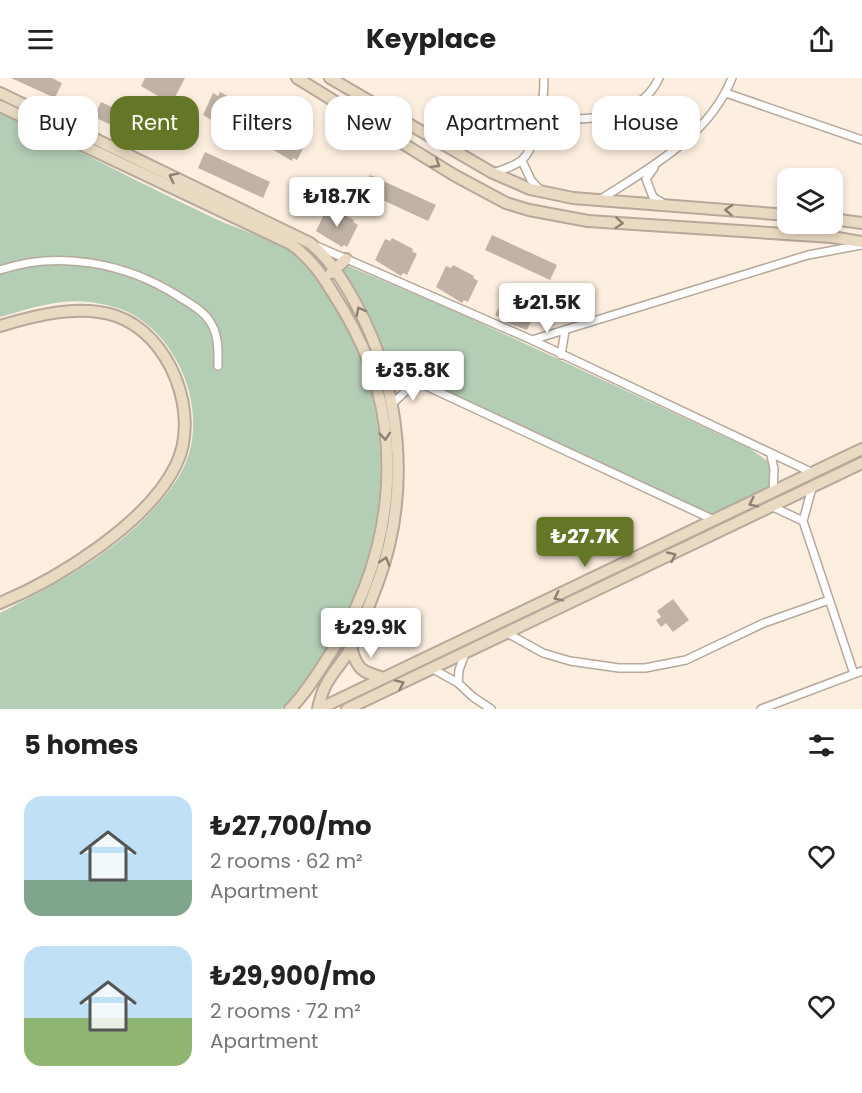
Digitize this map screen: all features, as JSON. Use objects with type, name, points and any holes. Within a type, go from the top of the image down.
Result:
[{"type":"street","points":[[297,78],[454,175],[507,203],[529,210],[588,221],[832,237],[862,244]]},
{"type":"street","points":[[330,78],[493,173],[541,191],[599,200],[777,214]]},
{"type":"street","points":[[542,96],[544,78]]},
{"type":"street","points":[[580,118],[600,118],[633,107],[655,87],[659,78]]},
{"type":"street","points":[[599,200],[659,161],[694,134],[726,93],[732,78]]},
{"type":"street","points":[[0,93],[310,243],[532,340],[813,473]]},
{"type":"street","points":[[726,93],[862,140]]},
{"type":"street","points":[[0,106],[291,244],[317,266],[363,346],[380,394],[387,463],[382,535],[369,578],[347,626],[302,697],[290,709]]},
{"type":"street","points":[[493,173],[522,160],[526,150]]},
{"type":"street","points":[[522,160],[531,180],[541,191]]},
{"type":"street","points":[[659,161],[646,179],[653,197],[666,206]]},
{"type":"street","points":[[843,220],[862,223]]},
{"type":"street","points":[[310,243],[321,252],[346,286],[364,318],[381,362],[393,403],[397,457],[392,536],[378,581],[351,647],[322,688],[319,709]]},
{"type":"street","points":[[532,340],[808,255],[862,244]]},
{"type":"street","points":[[325,280],[346,259]]},
{"type":"street","points":[[0,270],[27,263],[60,261],[102,265],[141,275],[198,308],[211,323],[218,344],[218,366]]},
{"type":"street","points":[[0,326],[38,316],[83,311],[117,317],[126,321],[144,331],[160,351],[178,385],[186,419],[182,452],[176,465],[153,497],[91,553],[2,602]]},
{"type":"street","points":[[561,355],[561,344],[565,331]]},
{"type":"street","points":[[381,362],[422,384],[716,521]]},
{"type":"street","points":[[393,403],[407,390],[422,384]]},
{"type":"street","points":[[319,709],[716,521],[862,449]]},
{"type":"street","points":[[771,455],[774,469],[773,493]]},
{"type":"street","points":[[347,709],[509,634],[862,463]]},
{"type":"street","points":[[852,469],[862,474]]},
{"type":"street","points":[[812,488],[803,521],[854,674]]},
{"type":"street","points":[[773,507],[803,521]]},
{"type":"street","points":[[509,634],[543,652],[570,661],[619,668],[645,668],[686,660],[764,623],[829,600]]},
{"type":"street","points":[[351,647],[357,665],[365,673],[384,678]]},
{"type":"street","points":[[458,683],[459,670],[465,654]]},
{"type":"street","points":[[433,669],[458,683],[473,698],[491,709]]},
{"type":"street","points":[[761,709],[862,671]]},
{"type":"green space","points":[[0,111],[18,120],[18,150],[77,150],[227,224],[285,248],[305,262],[320,279],[349,329],[370,388],[379,437],[380,486],[373,534],[360,581],[340,626],[314,669],[282,709],[0,709],[0,613],[97,558],[140,523],[176,481],[187,460],[192,438],[193,415],[189,392],[170,349],[155,331],[132,314],[107,305],[78,301],[44,305],[0,317]]},
{"type":"green space","points":[[346,265],[459,313],[749,448],[769,462],[771,483],[764,491],[710,515],[397,370],[389,360],[343,269]]},
{"type":"building","points":[[11,78],[52,78],[62,83],[56,96],[51,96]]},
{"type":"building","points":[[145,78],[185,78],[176,96],[158,96],[141,86]]},
{"type":"building","points":[[211,97],[211,120],[203,115]]},
{"type":"building","points":[[101,102],[110,106],[110,124],[98,119],[98,108]]},
{"type":"building","points":[[273,150],[302,150],[297,160],[293,158],[292,161]]},
{"type":"building","points":[[205,152],[270,182],[263,198],[198,168]]},
{"type":"building","points":[[370,175],[436,205],[428,221],[363,191]]},
{"type":"building","points":[[332,209],[354,220],[353,222],[358,225],[347,247],[344,245],[342,247],[316,231],[326,210],[331,212]]},
{"type":"building","points":[[492,235],[557,265],[550,280],[485,250]]},
{"type":"building","points":[[392,238],[413,249],[412,251],[417,254],[407,275],[403,273],[401,276],[375,260],[385,239],[390,241]]},
{"type":"building","points":[[453,265],[474,276],[473,278],[478,281],[468,302],[464,300],[462,303],[436,287],[446,266],[451,268]]},
{"type":"building","points":[[512,293],[533,303],[532,306],[537,309],[527,330],[500,320],[501,318],[495,315],[505,294],[510,296]]},
{"type":"building","points":[[673,599],[689,620],[673,632],[666,623],[661,627],[656,620],[661,617],[657,611]]}]
